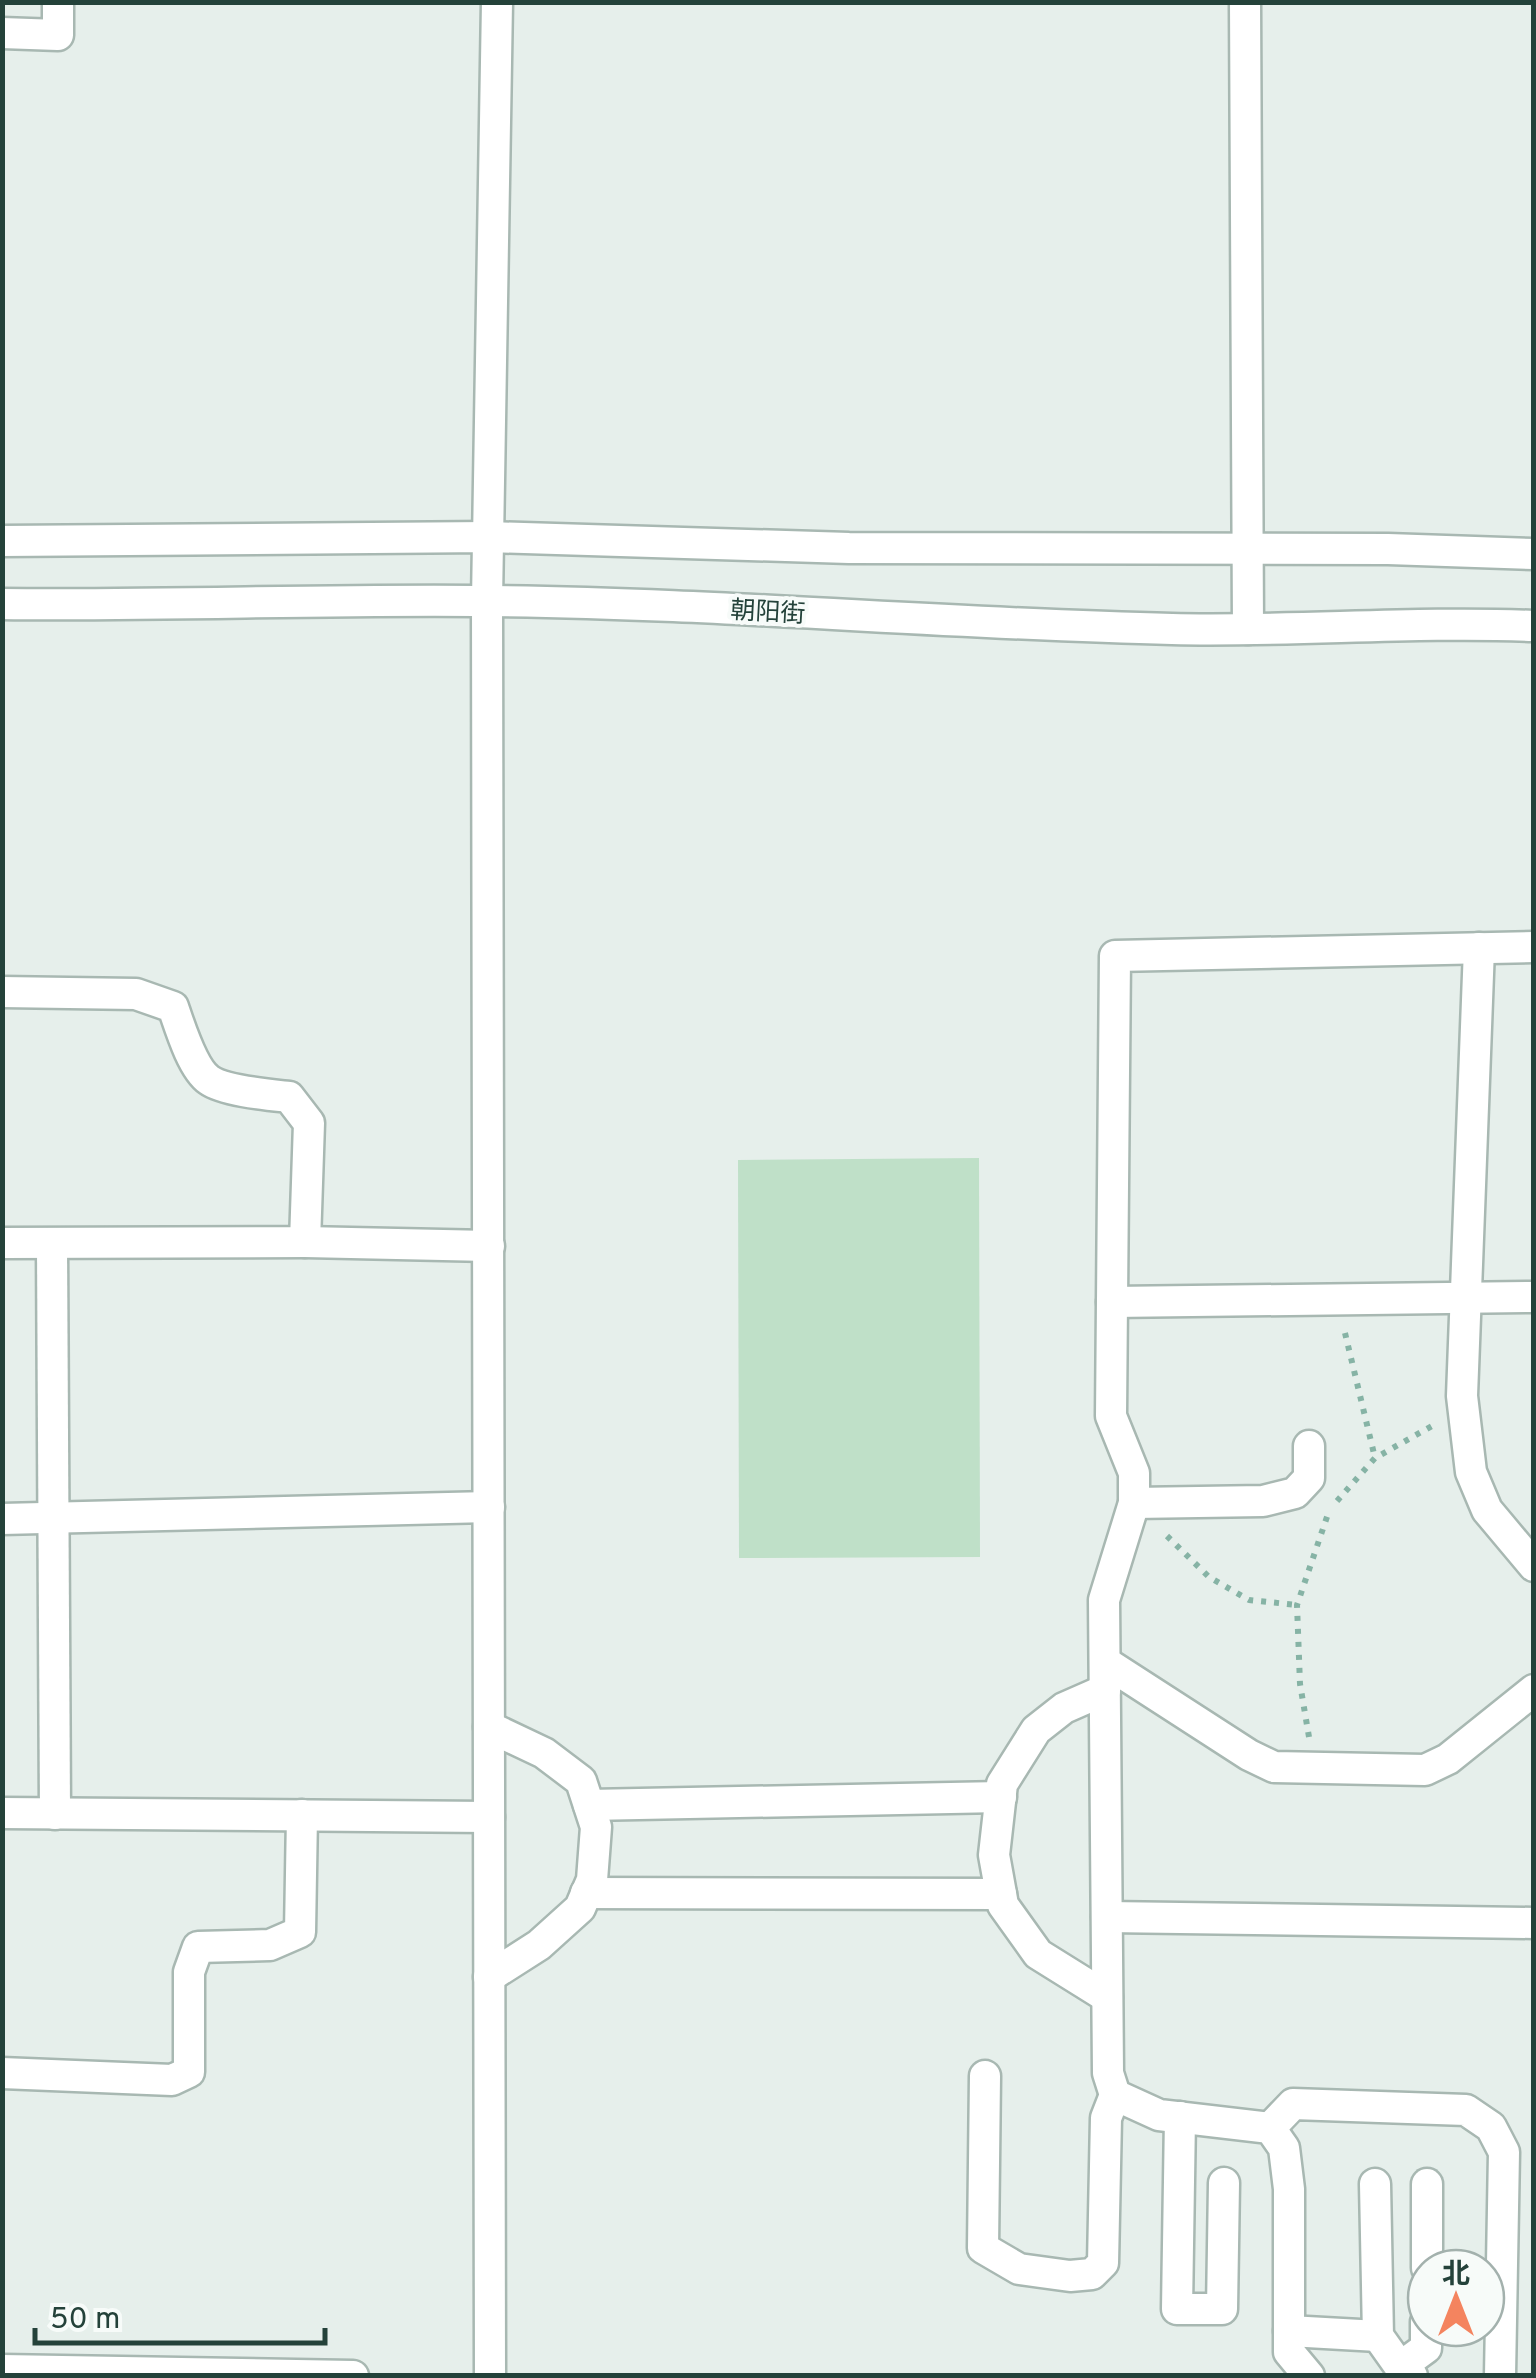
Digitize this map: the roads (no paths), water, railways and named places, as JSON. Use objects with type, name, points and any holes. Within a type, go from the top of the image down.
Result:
[{"type":"street","points":[[2,34],[58,35],[58,2]]},
{"type":"street","points":[[490,2376],[488,537],[497,2]]},
{"type":"street","points":[[1245,2],[1248,628]]},
{"type":"street","points":[[2,541],[488,537],[849,548],[1248,548],[1534,554]]},
{"type":"street","name":"朝阳街","points":[[2,604],[488,601],[695,607],[1053,627],[1534,626]]},
{"type":"street","points":[[985,2076],[983,2248],[1019,2269],[1092,2274],[1103,2263],[1106,2118],[1115,2095],[1108,2073],[1104,1600],[1134,1503],[1134,1474],[1111,1416],[1115,956],[1534,947]]},
{"type":"street","points":[[1479,948],[1463,1409],[1471,1472],[1486,1510],[1528,1554]]},
{"type":"street","points":[[2,992],[136,994],[173,1008],[190,1053],[209,1080],[250,1093],[289,1097],[309,1123],[305,1242]]},
{"type":"street","points":[[2,1243],[488,1246]]},
{"type":"street","points":[[52,1244],[55,1814]]},
{"type":"street","points":[[1112,1302],[1534,1297]]},
{"type":"street","points":[[1134,1503],[1263,1501],[1296,1494],[1309,1478],[1309,1446]]},
{"type":"street","points":[[2,1519],[488,1507]]},
{"type":"street","points":[[1105,1676],[1274,1767],[1424,1770],[1448,1759],[1534,1690]]},
{"type":"street","points":[[1105,1676],[1036,1730],[1002,1784],[994,1855],[1004,1904],[1038,1954],[1107,1998]]},
{"type":"street","points":[[489,1727],[544,1753],[581,1781],[596,1827],[592,1880],[580,1908],[539,1944],[489,1978]]},
{"type":"street","points":[[589,1805],[1000,1798]]},
{"type":"street","points":[[2,1813],[489,1818]]},
{"type":"street","points":[[2,2073],[172,2080],[188,2072],[188,1972],[198,1947],[270,1945],[300,1932],[302,1816]]},
{"type":"street","points":[[586,1893],[1001,1894]]},
{"type":"street","points":[[1106,1917],[1534,1923]]},
{"type":"street","points":[[1115,2095],[1159,2115],[1270,2128],[1284,2148],[1289,2189],[1289,2352],[1309,2376]]},
{"type":"street","points":[[1270,2128],[1292,2104],[1466,2110],[1491,2127],[1504,2152],[1500,2376]]},
{"type":"street","points":[[1180,2117],[1177,2309],[1222,2309],[1224,2183]]},
{"type":"street","points":[[1375,2184],[1378,2336],[1406,2371],[1426,2348]]},
{"type":"street","points":[[1426,2248],[1428,2184]]},
{"type":"street","points":[[1289,2331],[1378,2336]]},
{"type":"street","points":[[2,2370],[354,2376]]}]
